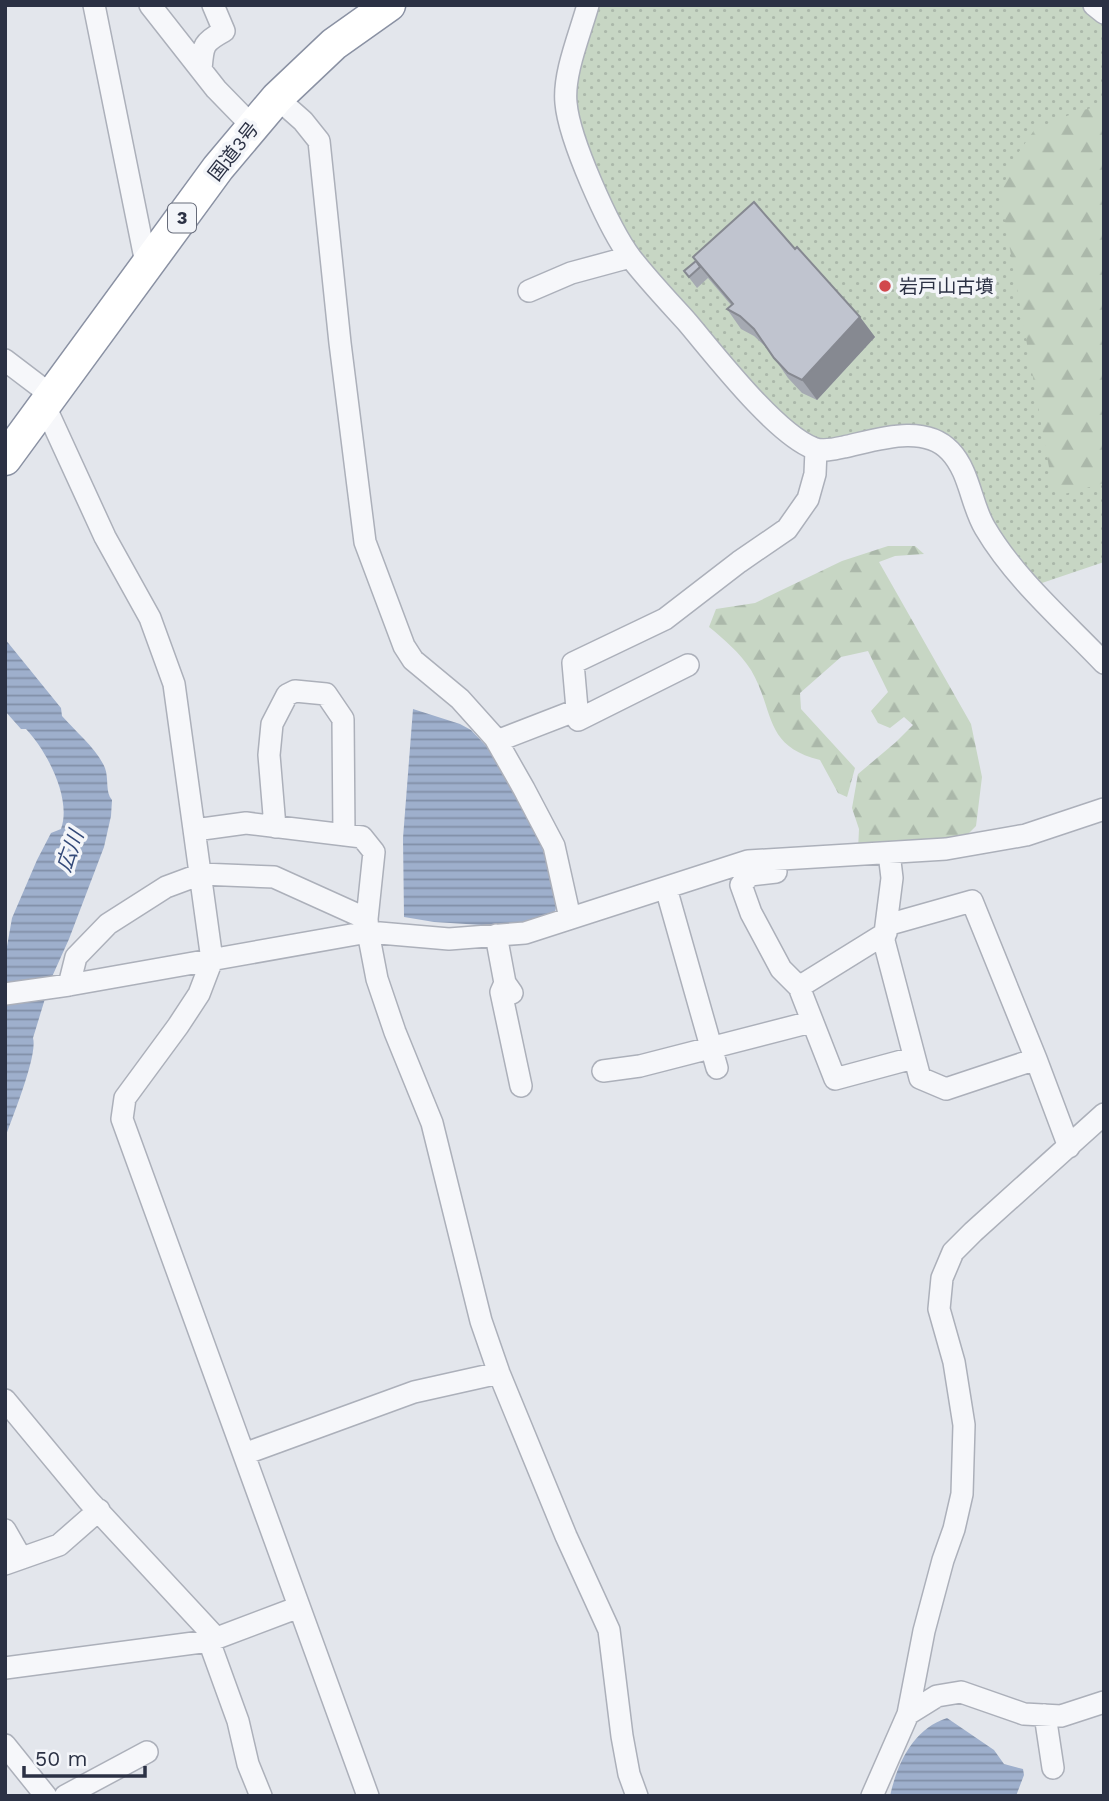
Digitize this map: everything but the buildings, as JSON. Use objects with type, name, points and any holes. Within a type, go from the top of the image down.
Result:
[{"type":"highway","name":"国道3号","points":[[5,459],[218,168],[252,126],[277,98],[334,44],[389,5]]},
{"type":"street","points":[[94,5],[147,268]]},
{"type":"street","points":[[149,5],[201,70],[252,126]]},
{"type":"street","points":[[201,70],[202,47],[209,39],[225,32],[213,5]]},
{"type":"street","points":[[588,5],[570,67],[565,101],[571,131],[605,210],[630,257],[764,409],[798,440],[816,450],[837,449],[893,437],[917,436],[938,443],[950,451],[960,466],[984,527],[1010,564],[1104,663]]},
{"type":"street","points":[[1094,5],[1104,13]]},
{"type":"street","points":[[277,98],[303,121],[319,141],[340,343],[365,542],[404,646],[414,660],[460,699],[497,741],[554,846],[570,918]]},
{"type":"street","points":[[528,291],[571,273],[630,257]]},
{"type":"street","points":[[5,360],[47,400],[105,537],[150,618],[174,684],[212,960],[199,994],[125,1098],[121,1119],[368,1796]]},
{"type":"street","points":[[688,665],[578,720],[573,663],[665,620],[739,562],[787,529],[808,499],[815,474],[816,450]]},
{"type":"street","points":[[275,827],[269,755],[272,724],[287,695],[295,691],[319,691],[326,694],[343,719],[345,835]]},
{"type":"street","points":[[497,741],[577,710]]},
{"type":"street","points":[[64,986],[76,957],[108,924],[166,887],[201,874],[274,877],[368,926],[449,939],[525,933],[748,861],[946,849],[1026,835],[1104,808]]},
{"type":"street","points":[[195,830],[246,823],[362,837],[374,852],[368,926],[377,979],[432,1123],[481,1321],[499,1373],[566,1536],[609,1630],[622,1736],[629,1774],[637,1796]]},
{"type":"street","points":[[889,853],[892,878],[884,941],[920,1078],[946,1089],[1036,1059]]},
{"type":"street","points":[[855,855],[856,864],[750,875],[741,885],[751,913],[781,969],[799,988],[835,1079],[913,1058]]},
{"type":"street","points":[[666,887],[717,1068]]},
{"type":"street","points":[[799,988],[886,929],[972,901],[1069,1147]]},
{"type":"street","points":[[5,994],[212,960],[368,926]]},
{"type":"street","points":[[496,935],[509,989],[501,992],[521,1086]]},
{"type":"street","points":[[603,1071],[640,1066],[811,1022]]},
{"type":"street","points":[[872,1796],[908,1714],[924,1631],[962,1494],[965,1428],[954,1362],[939,1309],[942,1278],[953,1252],[1104,1114]]},
{"type":"street","points":[[244,1454],[414,1392],[499,1373]]},
{"type":"street","points":[[5,1400],[212,1639],[238,1721],[248,1764],[261,1796]]},
{"type":"street","points":[[5,1530],[13,1561],[59,1545],[99,1510]]},
{"type":"street","points":[[5,1668],[212,1639],[299,1607]]},
{"type":"street","points":[[908,1714],[937,1696],[961,1692],[1024,1714],[1061,1716],[1104,1702]]},
{"type":"street","points":[[1045,1715],[1053,1768]]},
{"type":"street","points":[[5,1745],[46,1796]]},
{"type":"street","points":[[65,1796],[148,1752]]},
{"type":"green space","name":"岩戸山古墳","points":[[597,5],[1083,5],[1104,21],[1104,562],[1039,584],[997,536],[950,440],[819,442],[804,437],[755,391],[639,253],[618,220],[576,119],[575,96],[581,60]]},
{"type":"green space","points":[[1104,105],[1104,483],[1061,495],[1052,484],[1003,210],[1002,188],[1016,156],[1035,129],[1079,111]]},
{"type":"green space","points":[[888,546],[915,546],[924,554],[895,556],[879,562],[971,724],[982,777],[976,826],[964,838],[858,850],[859,829],[852,808],[858,774],[913,725],[904,717],[890,728],[878,723],[871,711],[888,692],[868,651],[841,657],[800,693],[801,709],[855,768],[847,797],[838,793],[820,760],[802,754],[779,736],[751,670],[732,647],[709,627],[716,609],[755,603],[842,561]]},
{"type":"water","name":"広川","points":[[5,639],[61,708],[62,716],[97,754],[105,768],[112,800],[104,847],[51,979],[33,1038],[34,1046],[28,1072],[5,1138],[5,958],[12,918],[37,860],[51,833],[61,829],[64,817],[60,790],[49,762],[34,738],[26,729],[21,729],[5,711]]},
{"type":"water","points":[[413,709],[460,724],[471,730],[492,752],[509,778],[541,844],[558,899],[555,912],[512,927],[434,922],[404,917],[403,838]]},
{"type":"water","points":[[947,1718],[994,1750],[1004,1764],[1023,1769],[1024,1775],[1016,1796],[890,1796],[908,1749],[925,1730]]},
{"type":"place","name":"岩戸山古墳","points":[[885,286]]}]
